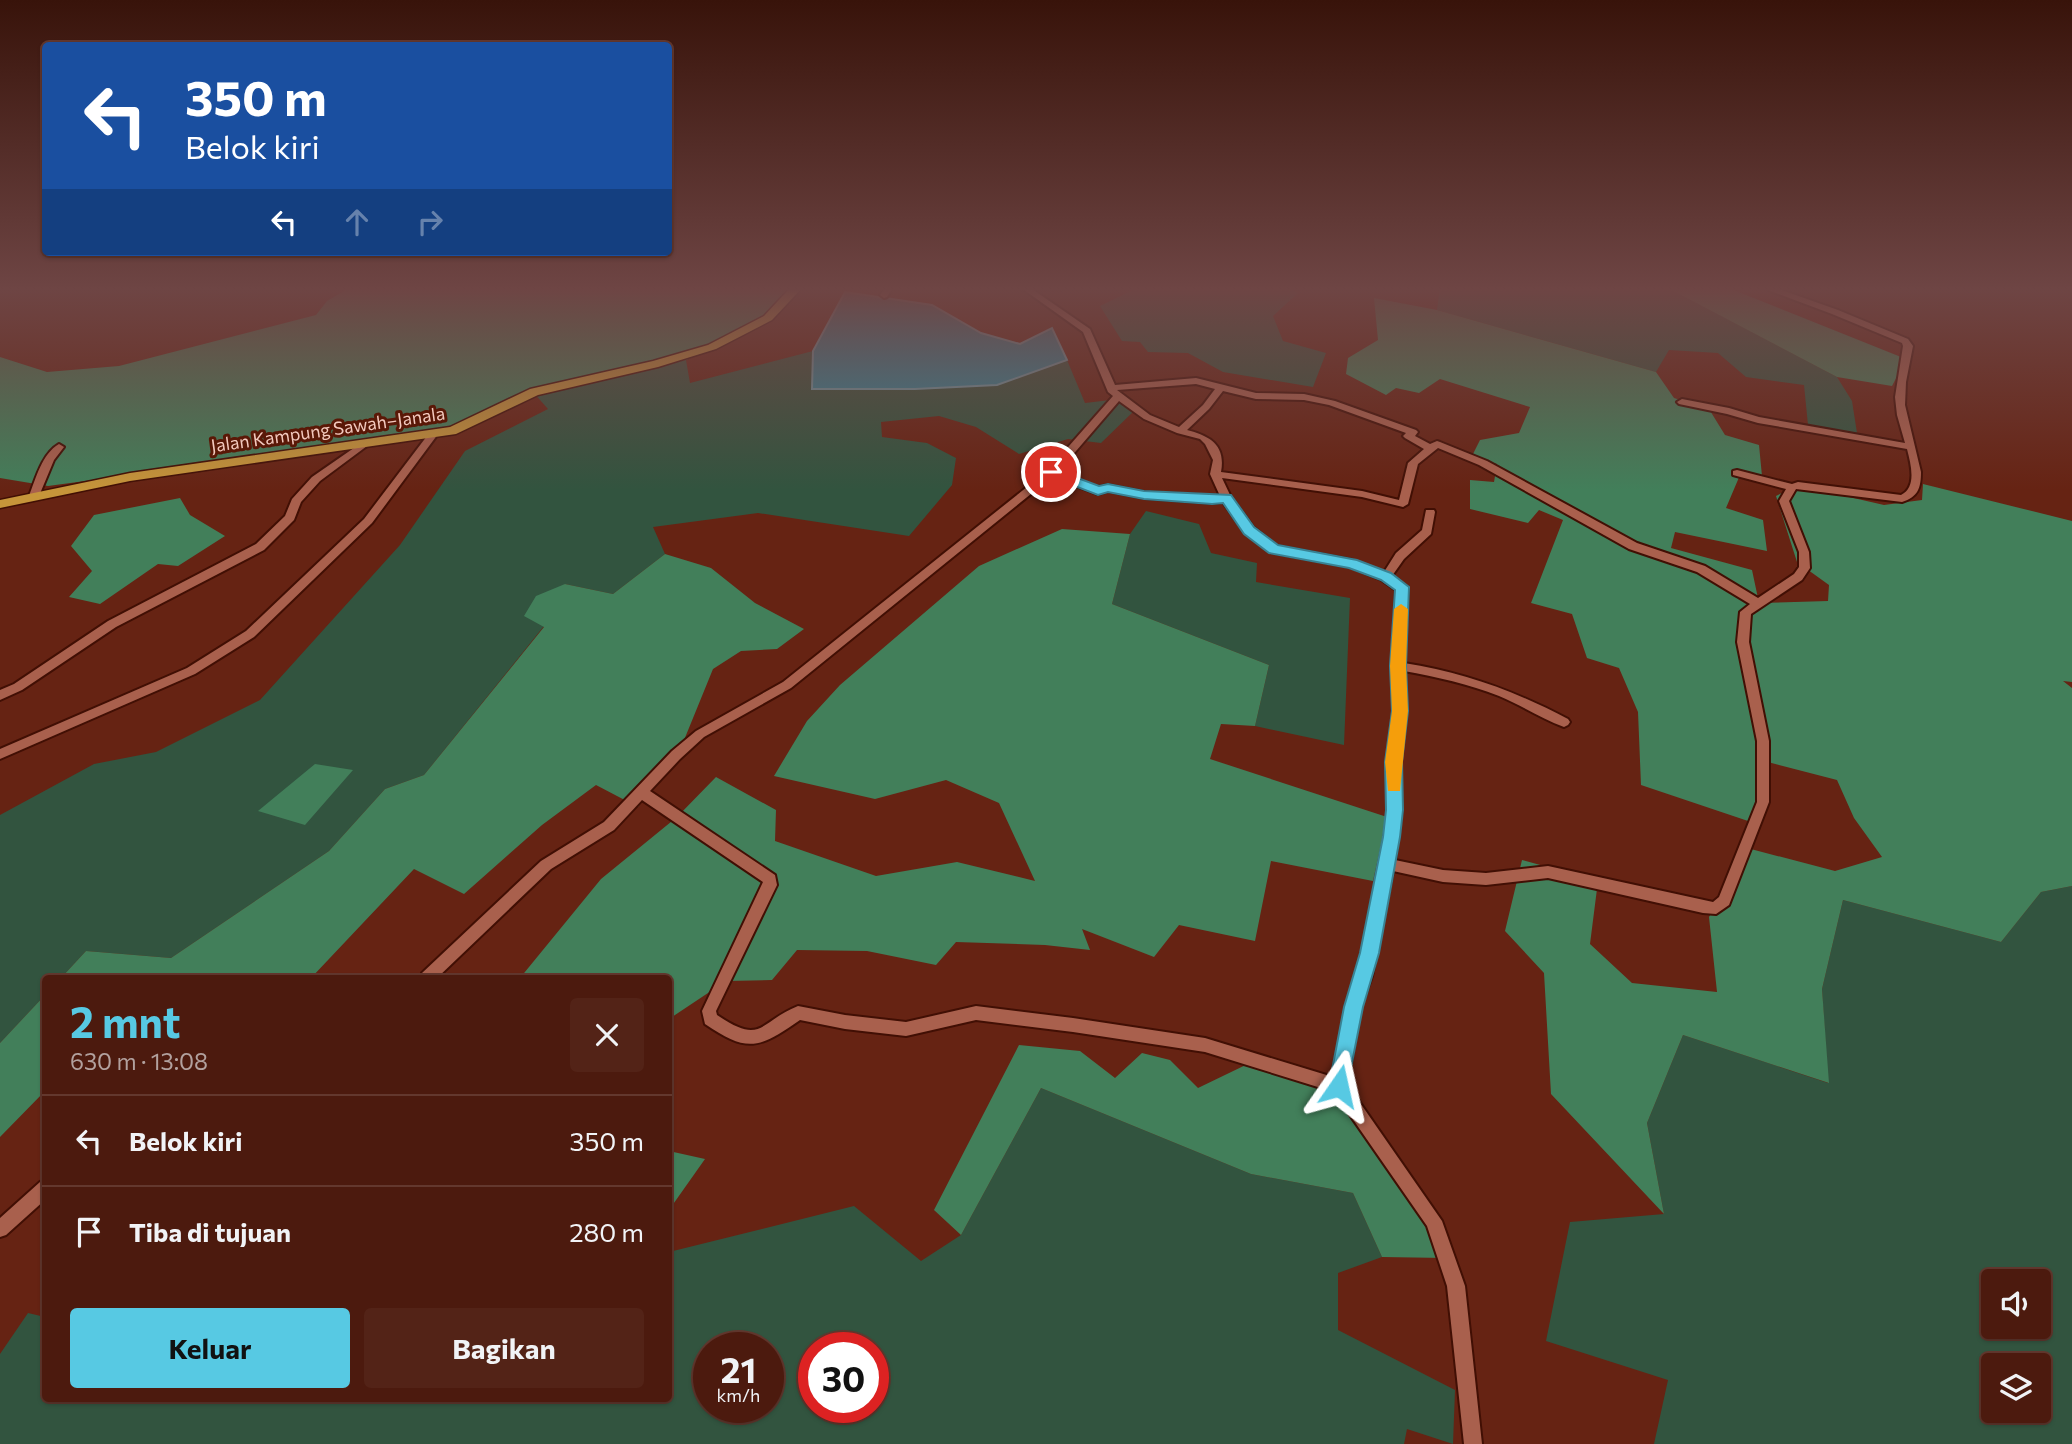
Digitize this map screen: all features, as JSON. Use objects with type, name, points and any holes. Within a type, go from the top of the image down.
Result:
[{"type":"main road","name":"Jalan Kampung Sawah–Janala","points":[[0,504],[130,477],[433,434],[469,425],[533,392],[687,354]]},
{"type":"street","points":[[1098,354],[1115,392],[1147,417],[1203,437],[1209,442],[1218,460],[1214,474],[1226,498],[1249,530],[1274,549],[1352,564],[1386,577],[1402,587],[1398,666],[1400,711],[1393,762],[1395,810],[1388,864],[1365,976],[1354,1007],[1339,1086]]},
{"type":"street","points":[[1737,472],[1792,488],[1810,487],[1880,498],[1911,497],[1915,493],[1917,481],[1900,407],[1900,380],[1904,374],[1907,354]]},
{"type":"street","points":[[430,975],[546,865],[609,826],[676,755],[700,734],[787,685],[1051,472],[1115,392],[1196,381],[1256,396],[1304,397],[1332,402],[1413,432],[1408,436],[1429,448]]},
{"type":"street","points":[[1180,431],[1206,407],[1220,389]]},
{"type":"street","points":[[1682,402],[1758,420],[1911,447]]},
{"type":"street","points":[[0,754],[191,671],[234,646],[278,609],[368,521],[433,434]]},
{"type":"street","points":[[0,695],[18,687],[112,624],[260,547],[290,518],[296,501],[316,479],[364,444]]},
{"type":"street","points":[[1214,474],[1362,494],[1403,503],[1413,463],[1437,444],[1483,463],[1633,546],[1701,569],[1757,603]]},
{"type":"street","points":[[34,496],[49,459],[59,447]]},
{"type":"street","points":[[1051,472],[1098,491],[1108,488],[1144,495],[1212,500],[1226,498]]},
{"type":"street","points":[[1388,864],[1443,876],[1486,879],[1548,872],[1716,908],[1724,901],[1763,802],[1763,741],[1743,642],[1746,612],[1798,577],[1805,568],[1804,552],[1784,501],[1792,488]]},
{"type":"street","points":[[1386,577],[1400,556],[1427,531],[1430,512]]},
{"type":"street","points":[[1398,666],[1450,674],[1499,690],[1564,722]]},
{"type":"street","points":[[641,792],[770,879],[770,885],[709,1011],[710,1019],[752,1040],[760,1038],[798,1013],[906,1029],[976,1013],[1205,1045],[1339,1086],[1434,1221],[1456,1286],[1473,1444]]},
{"type":"street","points":[[0,1230],[42,1192]]},
{"type":"green space","points":[[164,354],[698,354],[686,360],[533,392],[442,433],[48,486],[0,478],[0,357],[47,372],[119,366]]},
{"type":"green space","points":[[800,354],[813,354],[813,389],[915,389],[997,385],[1067,360],[1085,403],[1119,399],[1135,410],[1101,443],[1068,439],[1019,454],[976,427],[939,416],[881,422],[882,437],[927,443],[956,458],[952,485],[909,536],[758,513],[653,527],[665,554],[613,594],[565,584],[544,626],[424,775],[385,789],[329,851],[171,958],[86,951],[64,975],[42,975],[42,998],[0,1043],[0,815],[94,764],[156,752],[260,700],[400,545],[465,451],[548,409],[533,392],[686,360],[690,383]]},
{"type":"green space","points":[[1191,354],[1325,354],[1313,387],[1223,372]]},
{"type":"green space","points":[[1354,354],[1594,354],[1656,372],[1674,398],[1709,409],[1725,435],[1759,445],[1762,476],[1740,475],[1726,508],[1763,520],[1767,551],[1675,532],[1671,548],[1752,570],[1759,603],[1828,601],[1829,585],[1797,562],[1776,496],[1797,485],[1884,505],[1922,500],[1923,484],[2072,521],[2072,682],[2063,681],[2072,688],[2072,886],[2041,892],[2001,942],[1843,900],[1822,989],[1829,1083],[1683,1035],[1647,1123],[1664,1214],[1551,1094],[1544,973],[1505,931],[1522,860],[1598,881],[1590,944],[1632,983],[1717,992],[1709,917],[1747,848],[1835,871],[1882,857],[1854,818],[1837,780],[1764,761],[1754,823],[1641,785],[1638,712],[1619,668],[1587,658],[1572,614],[1531,603],[1563,520],[1539,510],[1528,523],[1470,509],[1470,480],[1494,482],[1497,464],[1472,456],[1480,440],[1519,433],[1530,407],[1440,379],[1419,393],[1396,388],[1386,395],[1346,374],[1348,358]]},
{"type":"green space","points":[[1594,354],[1666,354],[1656,372]]},
{"type":"green space","points":[[1720,354],[1794,354],[1837,377],[1852,401],[1857,433],[1808,425],[1804,385],[1746,377]]},
{"type":"green space","points":[[1794,354],[1894,354],[1906,359],[1892,386],[1837,377]]},
{"type":"green space","points":[[180,498],[190,515],[225,536],[178,566],[158,564],[100,604],[69,597],[92,571],[71,546],[94,515]]},
{"type":"green space","points":[[1146,511],[1199,524],[1211,553],[1257,563],[1256,582],[1350,598],[1344,745],[1255,726],[1269,665],[1112,604],[1130,534]]},
{"type":"green space","points":[[1062,529],[1130,534],[1112,604],[1269,665],[1255,726],[1221,724],[1210,759],[1387,817],[1373,881],[1271,861],[1255,941],[1179,925],[1154,957],[1082,929],[1090,950],[1045,945],[956,942],[936,965],[867,951],[797,950],[772,980],[726,981],[672,1017],[672,975],[522,975],[601,879],[677,817],[716,777],[776,810],[775,841],[876,876],[957,862],[1035,881],[999,803],[946,780],[875,799],[774,776],[807,721],[840,685],[979,566]]},
{"type":"green space","points":[[665,554],[711,568],[755,603],[804,629],[777,649],[741,651],[713,669],[680,750],[638,807],[596,785],[542,825],[464,894],[414,869],[314,975],[64,975],[86,951],[171,958],[329,851],[385,789],[424,775],[544,627],[524,616],[536,596],[565,584],[613,594]]},
{"type":"green space","points":[[315,764],[353,770],[305,825],[258,811]]},
{"type":"green space","points":[[2072,886],[2072,1444],[1654,1444],[1668,1380],[1546,1341],[1570,1222],[1664,1214],[1647,1123],[1683,1035],[1828,1083],[1822,989],[1843,900],[2001,942],[2041,892]]},
{"type":"green space","points":[[42,998],[42,1094],[0,1137],[0,1043]]},
{"type":"green space","points":[[1019,1045],[1080,1051],[1115,1078],[1142,1053],[1170,1060],[1198,1088],[1256,1060],[1332,1085],[1430,1210],[1446,1258],[1382,1257],[1353,1193],[1251,1174],[1041,1088],[961,1235],[934,1210]]},
{"type":"green space","points":[[1041,1088],[1251,1174],[1353,1193],[1382,1257],[1338,1273],[1338,1330],[1455,1390],[1453,1444],[1407,1429],[1404,1444],[0,1444],[0,1354],[28,1313],[42,1316],[42,1402],[672,1402],[672,1251],[854,1206],[921,1261],[961,1235]]},
{"type":"green space","points":[[672,1152],[705,1159],[672,1206]]},
{"type":"water","points":[[813,354],[1064,354],[1067,360],[997,385],[915,389],[812,389]]},
{"type":"slow traffic","points":[[1394,787],[1393,762],[1400,711],[1398,666],[1401,609]]},
{"type":"route","points":[[1051,472],[1098,491],[1108,488],[1144,495],[1212,500],[1226,498],[1249,530],[1274,549],[1352,564],[1386,577],[1402,587],[1398,666],[1400,711],[1393,762],[1395,810],[1392,837],[1370,953],[1354,1007],[1339,1086]]}]
